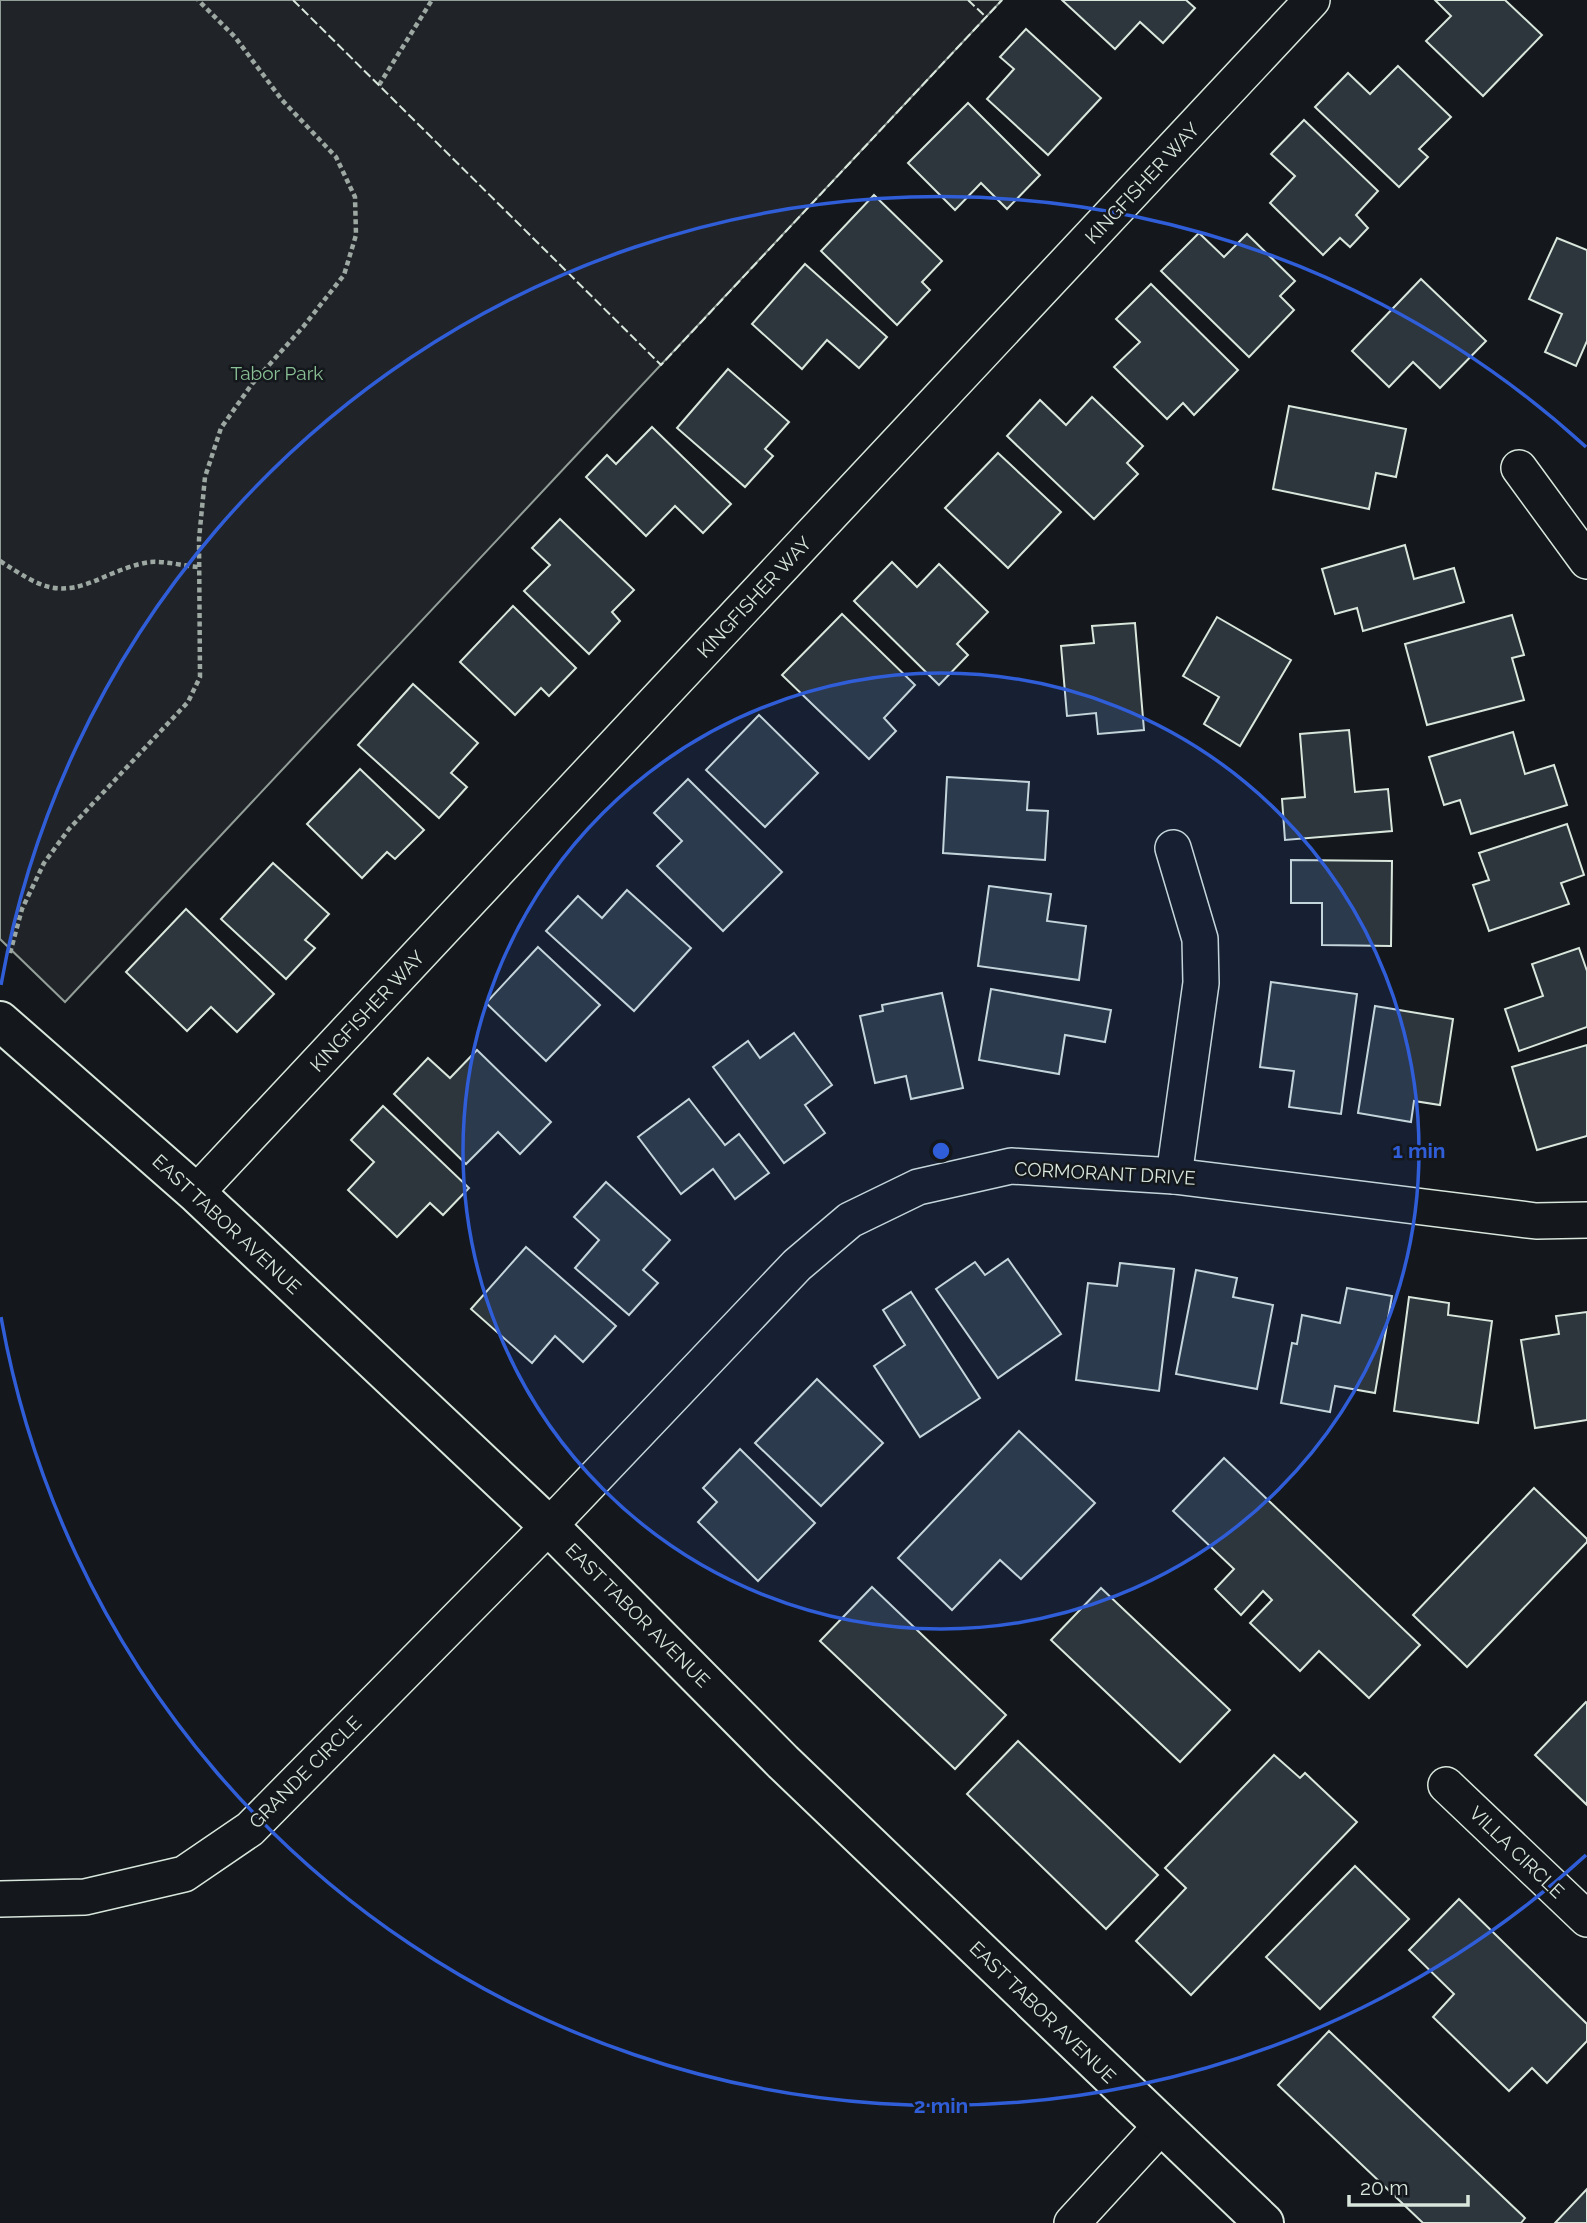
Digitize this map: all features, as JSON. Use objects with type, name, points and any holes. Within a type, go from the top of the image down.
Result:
[{"type":"main road","name":"EAST TABOR AVENUE","points":[[0,1021],[196,1193],[549,1526],[783,1762],[1264,2223]]},
{"type":"street","name":"KINGFISHER WAY","points":[[196,1193],[1312,0]]},
{"type":"street","points":[[1519,468],[1587,561]]},
{"type":"street","points":[[1173,848],[1200,939],[1201,983],[1174,1175]]},
{"type":"street","name":"CORMORANT DRIVE","points":[[549,1526],[797,1265],[850,1220],[918,1187],[1011,1166],[1174,1175],[1536,1221],[1587,1220]]},
{"type":"street","name":"GRANDE CIRCLE","points":[[0,1899],[85,1897],[184,1874],[250,1829],[549,1526]]},
{"type":"street","name":"VILLA CIRCLE","points":[[1446,1784],[1587,1919]]},
{"type":"street","points":[[1072,2223],[1161,2126]]},
{"type":"path","points":[[10,953],[22,909],[44,863],[69,829],[188,702],[200,677],[199,539],[205,477],[221,428],[252,384],[303,327],[344,275],[356,235],[355,197],[336,157],[282,100],[235,37],[198,0]]},
{"type":"path","points":[[379,85],[432,0]]},
{"type":"path","points":[[0,561],[34,583],[58,590],[87,585],[122,569],[151,562],[199,567]]},
{"type":"green space","name":"Tabor Park","points":[[0,0],[1002,0],[65,1002],[0,939]]},
{"type":"building","points":[[1062,0],[1186,0],[1195,8],[1163,43],[1140,22],[1115,49]]},
{"type":"building","points":[[1435,0],[1505,0],[1542,35],[1483,96],[1426,41],[1451,16]]},
{"type":"building","points":[[1026,29],[1101,98],[1048,155],[987,99],[1014,69],[1000,57]]},
{"type":"building","points":[[1398,66],[1451,117],[1419,149],[1428,157],[1399,187],[1315,107],[1348,73],[1370,94]]},
{"type":"building","points":[[968,103],[1040,175],[1007,209],[981,183],[955,210],[908,163]]},
{"type":"building","points":[[1304,120],[1378,191],[1356,215],[1368,228],[1350,247],[1340,238],[1323,255],[1270,203],[1295,176],[1271,154]]},
{"type":"building","points":[[874,195],[942,261],[922,282],[930,290],[897,325],[821,251]]},
{"type":"building","points":[[1199,233],[1224,257],[1247,234],[1295,281],[1280,296],[1294,310],[1249,357],[1161,271]]},
{"type":"building","points":[[1557,238],[1587,250],[1587,341],[1576,366],[1545,352],[1562,314],[1529,299]]},
{"type":"building","points":[[805,264],[887,337],[859,368],[827,340],[802,369],[752,324]]},
{"type":"building","points":[[1421,279],[1486,341],[1440,388],[1413,362],[1389,387],[1352,351]]},
{"type":"building","points":[[1151,284],[1238,370],[1194,415],[1183,403],[1167,419],[1114,367],[1140,342],[1116,319]]},
{"type":"building","points":[[728,369],[789,422],[765,449],[773,456],[745,487],[677,428]]},
{"type":"building","points":[[1092,397],[1143,446],[1127,463],[1138,474],[1094,519],[1007,436],[1040,400],[1066,425]]},
{"type":"building","points":[[1289,406],[1406,429],[1396,477],[1376,473],[1369,509],[1273,489]]},
{"type":"building","points":[[652,427],[731,504],[703,533],[675,506],[646,536],[586,477],[607,455],[616,464]]},
{"type":"building","points":[[998,453],[1061,512],[1008,568],[945,508]]},
{"type":"building","points":[[560,519],[634,590],[612,612],[620,621],[589,654],[524,591],[550,565],[532,548]]},
{"type":"building","points":[[1405,545],[1414,579],[1454,568],[1464,602],[1363,631],[1357,608],[1335,614],[1322,569]]},
{"type":"building","points":[[892,562],[917,587],[939,564],[988,612],[957,644],[968,655],[939,685],[854,601]]},
{"type":"building","points":[[513,606],[576,668],[549,696],[541,688],[515,715],[460,662]]},
{"type":"building","points":[[842,614],[915,685],[884,718],[896,731],[869,759],[782,675]]},
{"type":"building","points":[[1512,615],[1524,655],[1512,658],[1524,700],[1427,725],[1405,644]]},
{"type":"building","points":[[1217,617],[1291,660],[1240,746],[1204,724],[1219,697],[1183,676]]},
{"type":"building","points":[[1135,623],[1144,730],[1098,734],[1096,713],[1067,716],[1061,646],[1094,643],[1092,626]]},
{"type":"building","points":[[413,684],[478,743],[451,773],[467,787],[439,818],[358,745]]},
{"type":"building","points":[[759,715],[818,773],[765,827],[706,770]]},
{"type":"building","points":[[1349,730],[1355,792],[1388,789],[1392,831],[1285,840],[1282,799],[1305,797],[1300,734]]},
{"type":"building","points":[[1513,732],[1525,774],[1554,765],[1567,805],[1471,834],[1460,800],[1444,805],[1429,757]]},
{"type":"building","points":[[360,769],[424,830],[395,859],[387,852],[362,878],[307,824]]},
{"type":"building","points":[[947,777],[1029,782],[1027,810],[1048,811],[1045,860],[943,853]]},
{"type":"building","points":[[688,779],[782,872],[723,931],[657,866],[682,841],[654,813]]},
{"type":"building","points":[[1567,824],[1584,875],[1561,883],[1569,904],[1489,931],[1473,885],[1489,880],[1479,853]]},
{"type":"building","points":[[1291,860],[1392,861],[1391,946],[1322,945],[1322,903],[1291,903]]},
{"type":"building","points":[[273,863],[329,914],[305,940],[315,948],[286,979],[221,919]]},
{"type":"building","points":[[989,886],[1051,894],[1047,921],[1086,926],[1079,980],[978,966]]},
{"type":"building","points":[[627,890],[691,948],[634,1011],[546,931],[578,896],[602,918]]},
{"type":"building","points":[[186,909],[274,994],[237,1032],[211,1007],[187,1031],[126,972]]},
{"type":"building","points":[[538,947],[600,1005],[546,1061],[486,1003]]},
{"type":"building","points":[[1579,948],[1587,971],[1587,1027],[1519,1051],[1505,1009],[1543,996],[1532,964]]},
{"type":"building","points":[[1271,982],[1357,994],[1341,1114],[1289,1107],[1294,1071],[1260,1067]]},
{"type":"building","points":[[991,989],[1111,1010],[1105,1042],[1065,1035],[1059,1074],[979,1060]]},
{"type":"building","points":[[942,993],[963,1088],[911,1099],[906,1076],[875,1083],[860,1016],[883,1011],[882,1005]]},
{"type":"building","points":[[1375,1006],[1453,1019],[1440,1105],[1414,1101],[1411,1122],[1358,1113]]},
{"type":"building","points":[[794,1033],[832,1085],[805,1105],[825,1133],[784,1163],[713,1067],[748,1041],[760,1058]]},
{"type":"building","points":[[1587,1045],[1587,1136],[1537,1150],[1512,1067]]},
{"type":"building","points":[[477,1050],[551,1122],[520,1154],[498,1132],[466,1164],[394,1094],[428,1058],[450,1078]]},
{"type":"building","points":[[689,1099],[725,1145],[739,1134],[769,1173],[735,1199],[713,1169],[681,1194],[638,1137]]},
{"type":"building","points":[[383,1106],[469,1188],[443,1215],[430,1203],[397,1237],[348,1190],[374,1162],[351,1140]]},
{"type":"building","points":[[606,1182],[670,1240],[643,1270],[658,1283],[629,1315],[575,1268],[599,1240],[574,1217]]},
{"type":"building","points":[[526,1247],[616,1326],[583,1362],[555,1336],[532,1363],[471,1309]]},
{"type":"building","points":[[1008,1259],[1061,1334],[998,1378],[936,1289],[975,1262],[985,1275]]},
{"type":"building","points":[[1120,1263],[1174,1269],[1159,1391],[1076,1380],[1088,1283],[1117,1286]]},
{"type":"building","points":[[1196,1270],[1237,1278],[1233,1297],[1273,1305],[1257,1389],[1176,1374]]},
{"type":"building","points":[[1347,1288],[1392,1296],[1375,1393],[1335,1386],[1330,1412],[1281,1403],[1292,1343],[1297,1344],[1302,1315],[1340,1323]]},
{"type":"building","points":[[911,1292],[980,1398],[920,1437],[874,1366],[905,1345],[883,1310]]},
{"type":"building","points":[[1409,1297],[1449,1303],[1448,1315],[1492,1321],[1478,1423],[1394,1411]]},
{"type":"building","points":[[1587,1312],[1587,1420],[1535,1428],[1521,1340],[1559,1334],[1556,1316]]},
{"type":"building","points":[[817,1379],[883,1443],[821,1506],[755,1443]]},
{"type":"building","points":[[1019,1431],[1095,1503],[1021,1579],[1000,1560],[952,1610],[898,1558]]},
{"type":"building","points":[[740,1449],[815,1523],[758,1581],[698,1522],[717,1502],[703,1488]]},
{"type":"building","points":[[1224,1458],[1420,1645],[1369,1698],[1319,1651],[1300,1671],[1250,1623],[1272,1600],[1263,1591],[1241,1615],[1215,1589],[1234,1569],[1173,1511]]},
{"type":"building","points":[[1534,1488],[1587,1539],[1587,1542],[1467,1667],[1413,1615]]},
{"type":"building","points":[[872,1587],[1006,1715],[955,1769],[820,1641]]},
{"type":"building","points":[[1101,1588],[1230,1710],[1180,1762],[1051,1640]]},
{"type":"building","points":[[1587,1703],[1587,1805],[1535,1755]]},
{"type":"building","points":[[1018,1741],[1158,1875],[1106,1929],[967,1794]]},
{"type":"building","points":[[1274,1755],[1300,1778],[1305,1773],[1357,1822],[1191,1995],[1136,1941],[1186,1888],[1165,1868]]},
{"type":"building","points":[[1355,1866],[1409,1919],[1320,2009],[1266,1957]]},
{"type":"building","points":[[1459,1899],[1587,2024],[1587,2041],[1547,2083],[1532,2068],[1509,2091],[1433,2017],[1454,1994],[1409,1950]]},
{"type":"building","points":[[1329,2031],[1525,2218],[1521,2223],[1423,2223],[1278,2085]]},
{"type":"building","points":[[1587,2189],[1587,2223],[1555,2223]]},
{"type":"fence","points":[[293,0],[661,365],[1002,0]]},
{"type":"fence","points":[[968,0],[986,17]]}]
